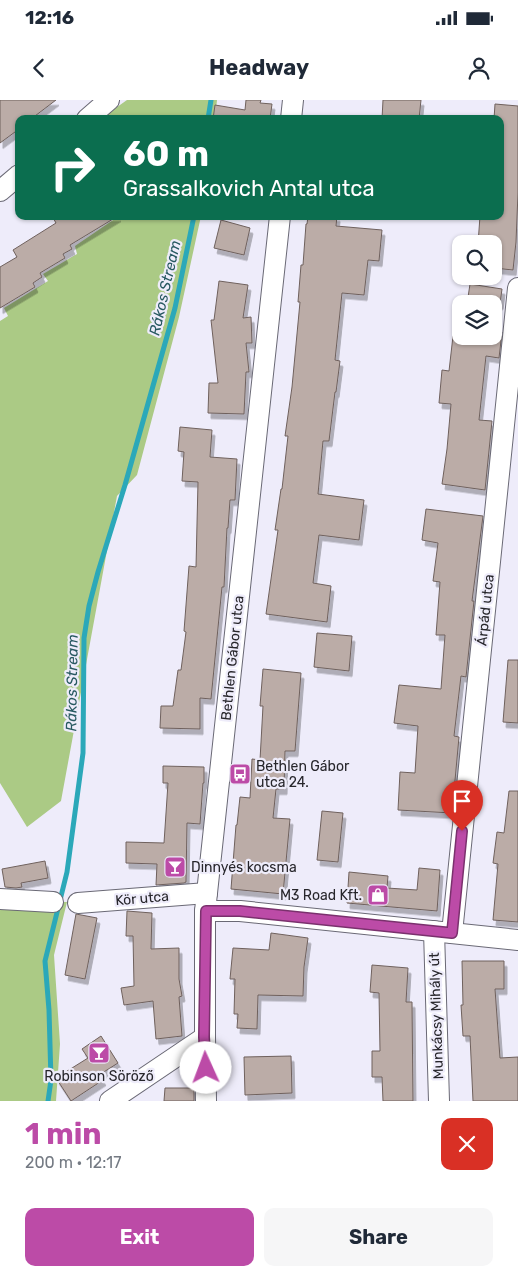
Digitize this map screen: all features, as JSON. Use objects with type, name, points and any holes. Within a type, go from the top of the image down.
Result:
[{"type":"street","points":[[91,115],[108,100]]},
{"type":"street","points":[[291,115],[293,100]]},
{"type":"street","points":[[0,191],[15,178]]},
{"type":"street","name":"Bethlen Gábor utca","points":[[206,1101],[204,1037],[206,902],[280,220]]},
{"type":"street","name":"Árpád utca","points":[[443,932],[518,288]]},
{"type":"street","points":[[0,899],[53,902]]},
{"type":"street","name":"Kör utca","points":[[78,903],[206,902],[240,911],[518,940]]},
{"type":"street","name":"Munkácsy Mihály út","points":[[439,1101],[443,932]]},
{"type":"street","points":[[110,1101],[204,1037]]},
{"type":"green space","points":[[127,100],[217,100],[215,115],[106,115]]},
{"type":"green space","points":[[113,220],[200,220],[179,317],[137,475],[117,496],[61,801],[27,827],[0,783],[0,321],[8,316],[4,308],[48,281],[43,274],[77,254],[75,246]]},
{"type":"green space","points":[[0,901],[67,902],[54,955],[60,1044],[56,1101],[0,1101]]},
{"type":"building","points":[[0,100],[56,100],[36,115],[15,115],[15,132],[0,143]]},
{"type":"building","points":[[246,100],[261,100],[260,103],[272,104],[271,115],[214,115],[215,105],[245,110]]},
{"type":"building","points":[[383,100],[421,100],[419,115],[382,115]]},
{"type":"building","points":[[495,104],[518,106],[518,193],[513,270],[502,269],[502,235],[479,235],[480,220],[504,220],[504,115],[494,115]]},
{"type":"building","points":[[54,220],[111,220],[70,245],[72,249],[63,254],[65,258],[40,273],[42,277],[33,283],[35,287],[0,308],[0,267],[17,257],[13,250],[56,223]]},
{"type":"building","points":[[221,220],[250,228],[244,255],[214,248]]},
{"type":"building","points":[[308,220],[337,220],[336,226],[382,230],[379,261],[368,260],[364,295],[342,293],[335,360],[340,361],[329,441],[323,441],[318,494],[364,500],[359,540],[319,535],[313,583],[331,586],[327,622],[266,614],[278,530],[275,530],[288,436],[285,436],[292,387],[300,302],[298,302],[301,265],[303,265]]},
{"type":"building","points":[[219,281],[248,285],[243,318],[251,317],[252,343],[246,343],[249,372],[246,372],[244,414],[208,413],[209,383],[218,383],[211,320],[214,320]]},
{"type":"building","points":[[470,285],[502,289],[501,295],[468,295]]},
{"type":"building","points":[[452,345],[500,345],[499,358],[486,356],[479,420],[492,421],[485,490],[442,484],[451,404],[439,403],[442,370],[449,371]]},
{"type":"building","points":[[180,427],[212,430],[210,457],[237,459],[235,500],[230,500],[224,587],[222,587],[211,699],[200,698],[200,729],[160,728],[161,706],[173,706],[178,670],[181,670],[186,632],[184,631],[189,566],[196,567],[198,482],[182,481],[184,452],[178,451]]},
{"type":"building","points":[[426,509],[483,516],[472,601],[474,601],[466,677],[461,676],[454,736],[459,737],[452,813],[398,810],[400,772],[415,773],[418,726],[394,723],[399,685],[441,689],[445,635],[436,635],[440,582],[433,581],[438,543],[422,540]]},
{"type":"building","points":[[317,633],[352,636],[349,671],[314,667]]},
{"type":"building","points":[[508,660],[518,660],[518,723],[503,722]]},
{"type":"building","points":[[263,669],[301,673],[295,751],[285,751],[284,789],[276,789],[273,818],[290,819],[283,894],[231,889],[240,797],[250,798],[252,759],[260,760],[263,706],[260,706]]},
{"type":"building","points":[[163,766],[204,767],[204,783],[200,824],[187,823],[186,882],[156,885],[157,864],[126,863],[126,842],[164,843],[168,783],[163,783]]},
{"type":"building","points":[[509,791],[518,791],[518,922],[493,920],[498,864],[493,863],[497,832],[504,833]]},
{"type":"building","points":[[322,811],[343,813],[338,862],[317,860]]},
{"type":"building","points":[[45,861],[48,878],[21,883],[22,887],[5,887],[2,869]]},
{"type":"building","points":[[419,868],[440,870],[437,911],[347,903],[349,872],[388,876],[387,888],[417,890]]},
{"type":"building","points":[[127,911],[152,913],[151,949],[179,948],[179,979],[182,996],[179,997],[182,1036],[156,1039],[153,1001],[124,1005],[121,988],[134,986],[133,936],[126,936]]},
{"type":"building","points":[[76,914],[97,918],[85,979],[65,975]]},
{"type":"building","points":[[271,933],[308,938],[303,996],[258,995],[257,1029],[237,1028],[238,1014],[234,1014],[235,979],[230,979],[233,948],[269,950]]},
{"type":"building","points":[[462,961],[504,961],[504,989],[495,989],[500,1058],[518,1057],[518,1101],[473,1101],[470,1036],[463,1036],[461,1005],[463,1005]]},
{"type":"building","points":[[372,965],[408,968],[406,1002],[412,1002],[413,1101],[383,1101],[382,1077],[372,1077],[372,1051],[380,1051],[379,993],[370,992]]},
{"type":"building","points":[[101,1036],[118,1063],[99,1075],[103,1080],[71,1101],[56,1078],[88,1058],[82,1049]]},
{"type":"building","points":[[291,1056],[292,1093],[245,1095],[244,1057]]},
{"type":"building","points":[[165,1088],[194,1088],[194,1101],[164,1101]]},
{"type":"waterway","name":"Rákos Stream","points":[[209,115],[211,100]]},
{"type":"waterway","name":"Rákos Stream","points":[[48,1101],[51,1080],[49,1010],[45,961],[67,872],[83,753],[84,638],[89,606],[175,308],[193,220]]},
{"type":"place","name":"Bethlen Gábor utca 24.","points":[[240,774]]},
{"type":"place","name":"Dinnyés kocsma","points":[[175,867]]},
{"type":"place","name":"M3 Road Kft.","points":[[378,895]]},
{"type":"place","name":"Robinson Söröző","points":[[99,1053]]},
{"type":"route","points":[[206,1068],[204,1037],[206,911],[240,911],[452,933],[462,831]]}]
